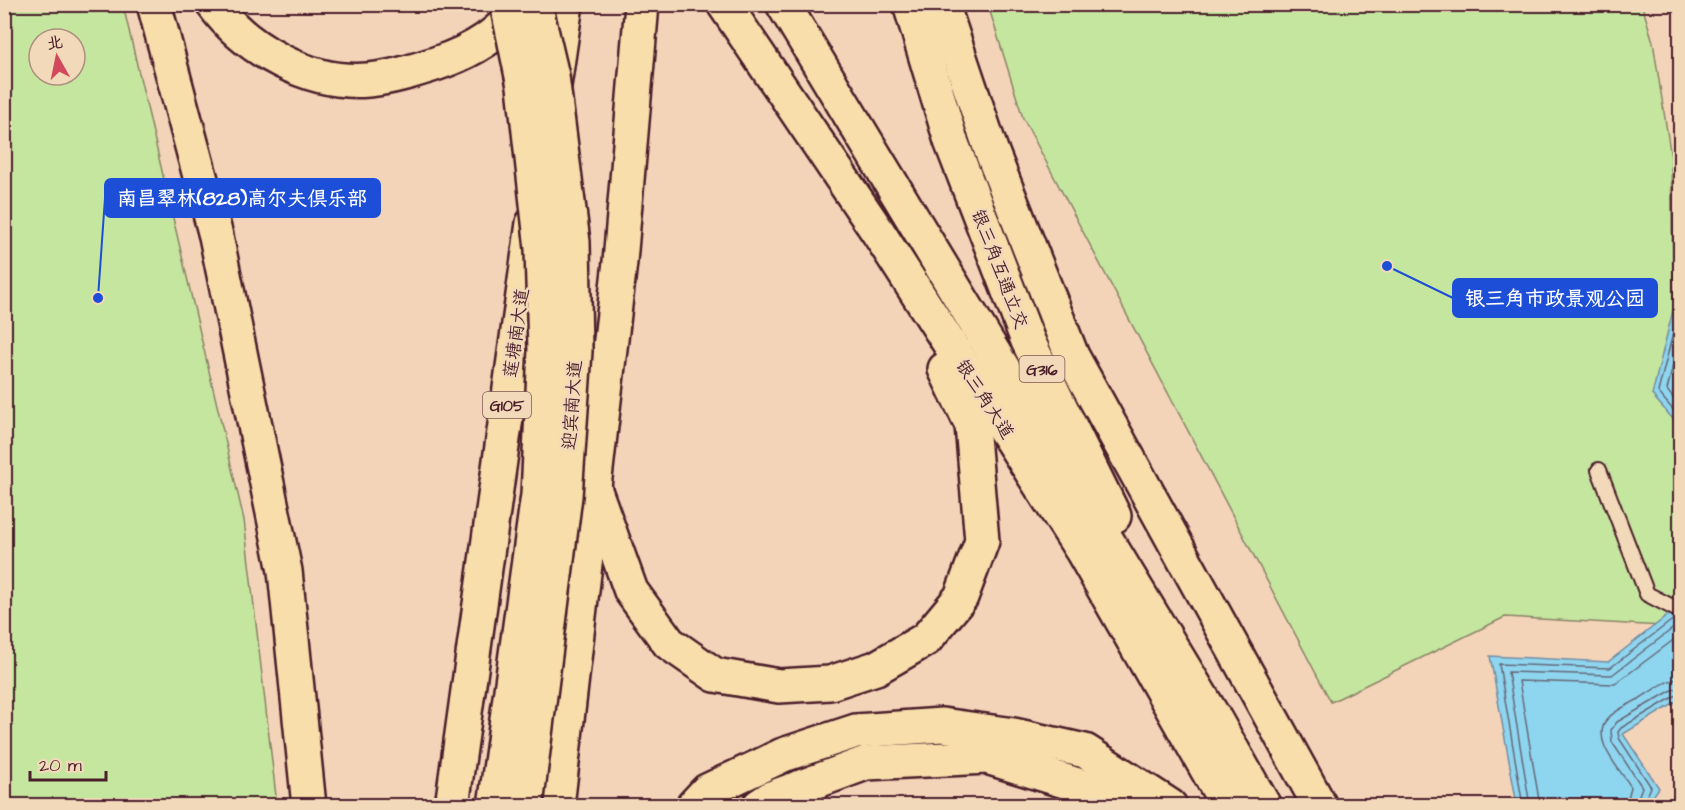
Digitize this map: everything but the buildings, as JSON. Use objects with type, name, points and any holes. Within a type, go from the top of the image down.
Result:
[{"type":"main road","points":[[154,4],[216,236],[285,571],[309,806]]},
{"type":"main road","points":[[213,4],[235,30],[264,52],[293,67],[332,78],[367,81],[405,73],[455,57],[487,40],[515,13],[520,4]]},
{"type":"main road","name":"迎宾南大道","points":[[495,806],[538,495],[545,350],[542,249],[524,86],[507,4]]},
{"type":"main road","name":"迎宾南大道","points":[[526,806],[565,496],[575,351],[573,242],[552,76],[535,4]]},
{"type":"main road","name":"莲塘南大道","points":[[452,806],[522,294],[566,4]]},
{"type":"main road","points":[[557,806],[620,262],[642,4]]},
{"type":"main road","name":"银三角大道","points":[[724,4],[879,232],[1083,552],[1228,806]]},
{"type":"main road","name":"银三角大道","points":[[783,4],[1213,716],[1264,806]]},
{"type":"main road","name":"银三角互通立交","points":[[910,4],[951,141],[1028,341],[1213,716]]},
{"type":"main road","points":[[942,4],[991,150],[1072,356],[1320,806]]},
{"type":"main road","points":[[594,488],[631,591],[669,643],[715,675],[779,686],[830,683],[876,668],[926,639],[961,597],[982,542],[972,425],[879,232]]},
{"type":"main road","points":[[693,806],[707,791],[783,755],[856,731],[942,725],[1014,735],[1085,751],[1170,806]]},
{"type":"main road","points":[[759,806],[771,798],[866,763],[987,757],[1097,791],[1113,806]]},
{"type":"lane","points":[[1599,470],[1647,594],[1680,611]]},
{"type":"green space","points":[[5,4],[123,5],[244,520],[277,805],[5,805]]},
{"type":"green space","points":[[988,5],[1642,5],[1653,42],[1671,157],[1675,374],[1680,413],[1680,627],[1505,617],[1331,702],[1023,118]]},
{"type":"water","points":[[1680,282],[1680,427],[1652,395]]},
{"type":"water","points":[[1680,606],[1680,700],[1623,734],[1659,788],[1647,805],[1517,805],[1490,656],[1608,662]]},
{"type":"place","name":"银三角市政景观公园","points":[[1387,266]]},
{"type":"place","name":"南昌翠林(828)高尔夫俱乐部","points":[[98,298]]}]
